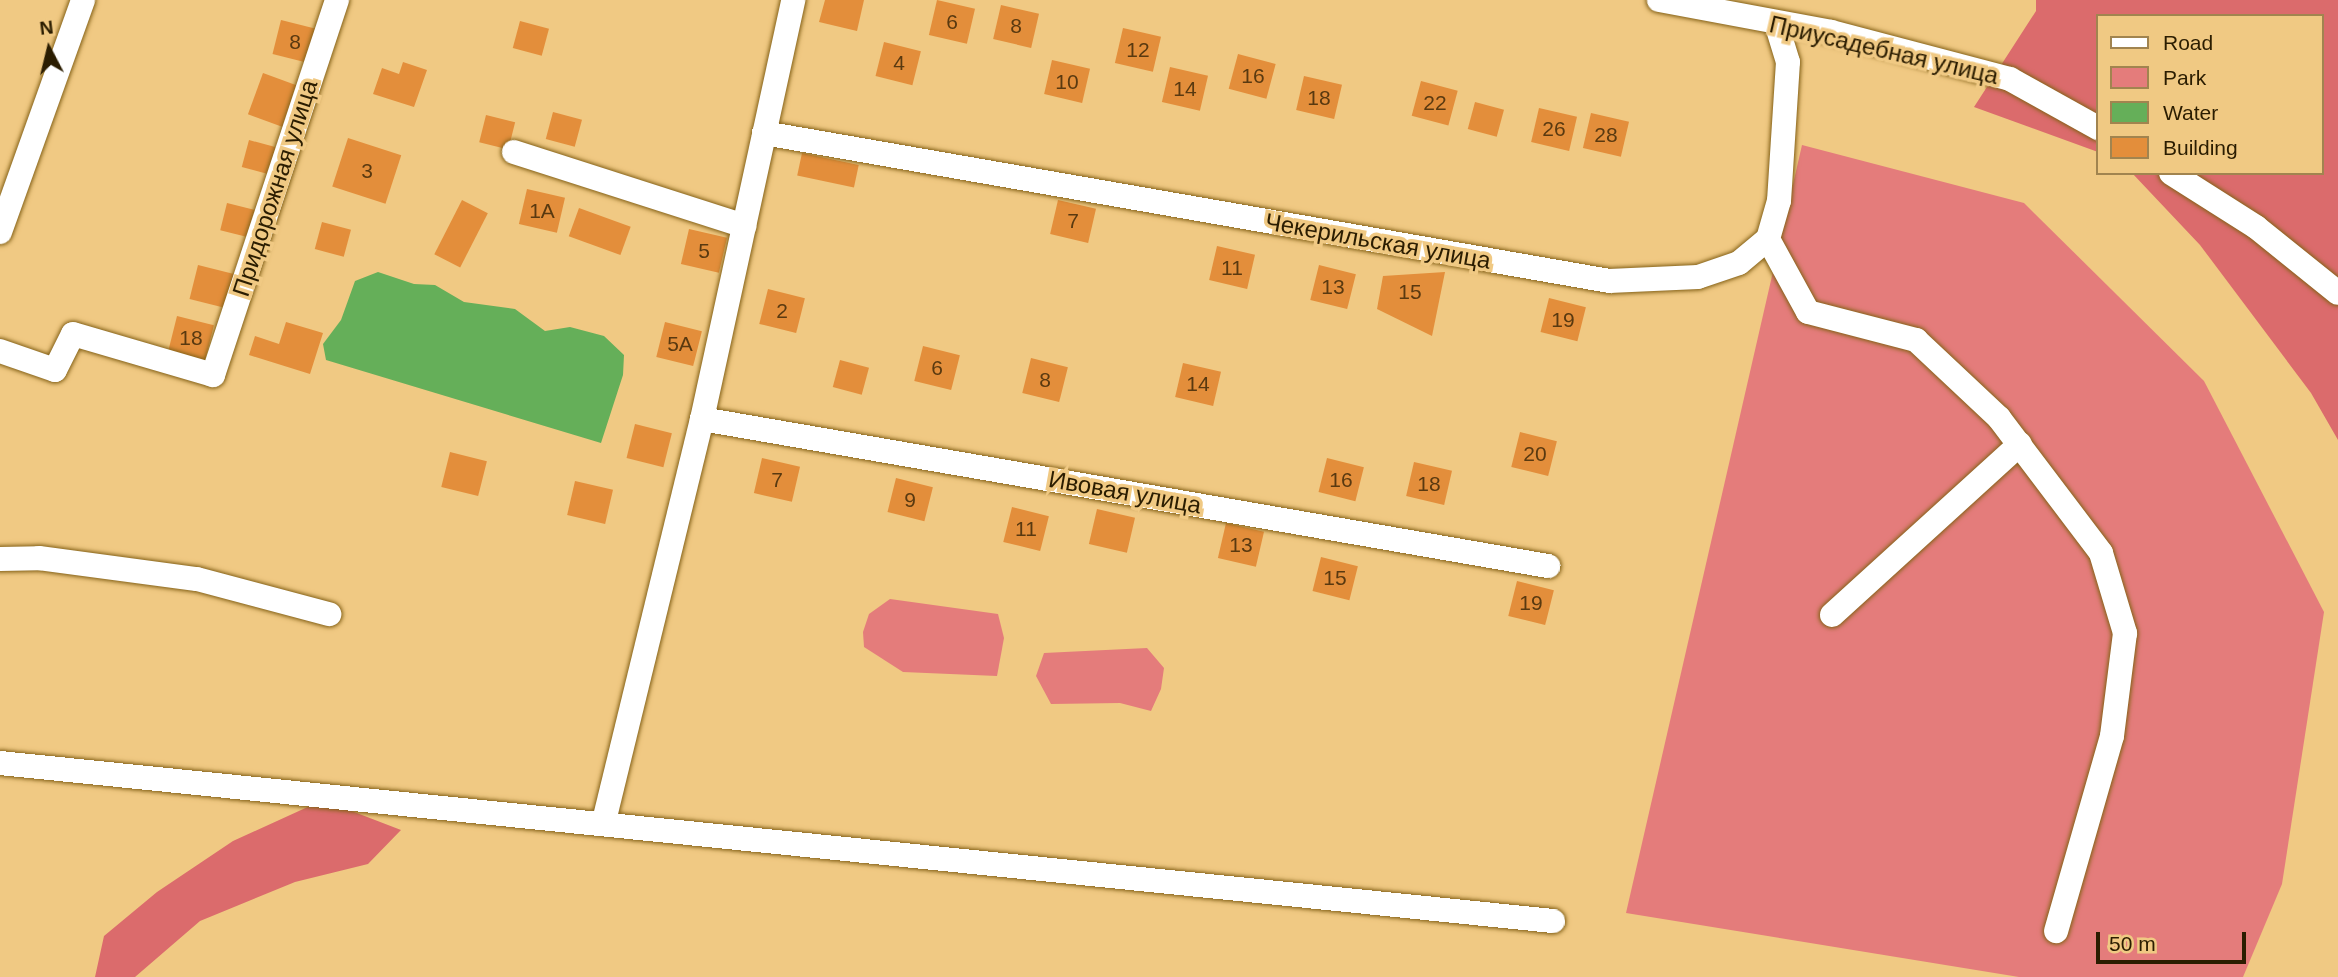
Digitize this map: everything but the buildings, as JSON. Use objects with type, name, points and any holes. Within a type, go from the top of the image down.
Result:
[{"type":"street","points":[[2,220],[83,0]]},
{"type":"street","name":"Придорожная улица","points":[[0,351],[55,370],[73,334],[213,376],[337,0]]},
{"type":"street","points":[[604,821],[702,419],[793,0]]},
{"type":"street","name":"Приусадебная улица","points":[[1659,0],[1831,32],[2010,79],[2096,127]]},
{"type":"street","points":[[1776,23],[1788,62],[1779,201],[1768,239],[1808,312],[1916,340],[2020,444],[2101,553],[2125,633],[2112,736],[2056,931]]},
{"type":"street","name":"Чекерильская улица","points":[[764,134],[1609,281],[1698,277],[1739,263],[1768,239]]},
{"type":"street","points":[[514,152],[744,226]]},
{"type":"street","points":[[2174,175],[2307,265],[2338,293]]},
{"type":"street","name":"Ивовая улица","points":[[702,419],[1548,566]]},
{"type":"street","points":[[1832,615],[2020,444]]},
{"type":"street","points":[[0,559],[39,558],[197,579],[329,614]]},
{"type":"street","points":[[0,763],[604,821],[1553,921]]},
{"type":"green space","points":[[1802,145],[2024,203],[2204,381],[2324,612],[2282,884],[2243,977],[2019,977],[1626,913]]},
{"type":"green space","points":[[890,599],[998,614],[1004,638],[997,676],[903,672],[864,647],[863,632],[869,614]]},
{"type":"green space","points":[[1147,648],[1164,668],[1161,689],[1151,711],[1120,703],[1051,704],[1036,676],[1044,653]]},
{"type":"shaded area","points":[[2036,0],[2338,0],[2338,440],[2311,393],[2200,245],[2134,175],[2324,175],[2324,14],[2096,14],[2096,151],[1974,107],[2036,11]]},
{"type":"shaded area","points":[[323,800],[401,830],[368,864],[295,882],[200,921],[135,977],[95,977],[104,936],[157,892],[233,841]]},
{"type":"water","points":[[378,272],[414,284],[435,285],[464,302],[515,309],[545,331],[570,327],[604,336],[624,355],[623,375],[601,443],[326,360],[323,344],[341,320],[355,281]]}]
